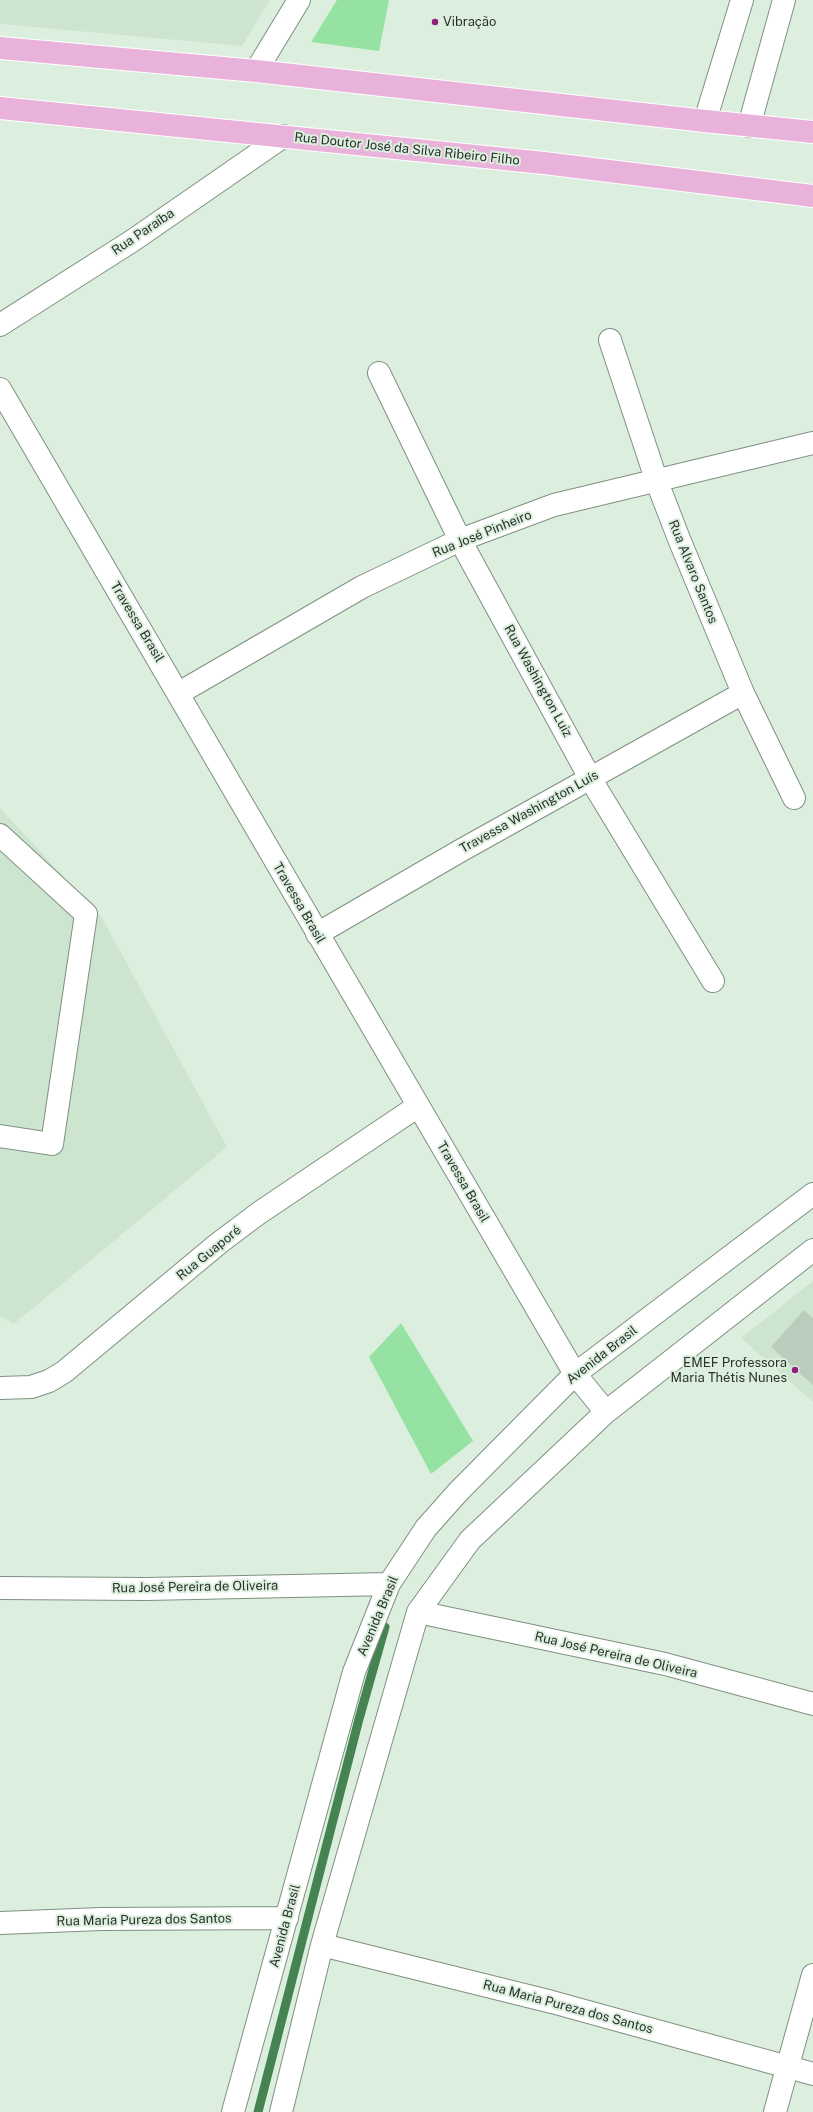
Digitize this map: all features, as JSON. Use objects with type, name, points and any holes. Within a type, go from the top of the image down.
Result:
[{"type":"main road","points":[[0,48],[256,71],[813,132]]},
{"type":"main road","name":"Rua Doutor José da Silva Ribeiro Filho","points":[[0,108],[544,163],[813,196]]},
{"type":"street","points":[[256,71],[299,0]]},
{"type":"street","points":[[705,121],[742,0]]},
{"type":"street","points":[[749,126],[784,0]]},
{"type":"street","name":"Rua Paraíba","points":[[0,325],[132,241],[284,136]]},
{"type":"street","name":"Rua Alvaro Santos","points":[[610,340],[657,482],[743,693],[794,798]]},
{"type":"street","name":"Rua Washington Luiz","points":[[379,373],[460,540],[590,778],[713,981]]},
{"type":"street","name":"Travessa Brasil","points":[[0,389],[179,693],[317,934],[575,1374],[606,1412]]},
{"type":"street","name":"Rua José Pinheiro","points":[[179,693],[362,587],[460,540],[554,505],[657,482],[813,443]]},
{"type":"street","name":"Travessa Washington Luís","points":[[317,934],[590,778],[743,693]]},
{"type":"street","points":[[0,834],[86,914],[52,1144],[0,1136]]},
{"type":"street","name":"Rua Guaporé","points":[[0,1388],[31,1387],[49,1381],[64,1372],[219,1243],[259,1214],[418,1106]]},
{"type":"street","name":"Avenida Brasil","points":[[233,2112],[354,1672],[389,1584],[426,1528],[458,1492],[575,1374],[813,1194]]},
{"type":"street","points":[[281,2112],[322,1945],[418,1612],[470,1540],[606,1412],[813,1250]]},
{"type":"street","name":"Rua José Pereira de Oliveira","points":[[0,1588],[146,1589],[389,1584]]},
{"type":"street","name":"Rua José Pereira de Oliveira","points":[[418,1612],[665,1664],[813,1704]]},
{"type":"street","name":"Rua Maria Pureza dos Santos","points":[[0,1923],[101,1919],[287,1918]]},
{"type":"street","name":"Rua Maria Pureza dos Santos","points":[[322,1945],[552,2002],[813,2074]]},
{"type":"street","points":[[775,2112],[813,1975]]},
{"type":"shaded area","points":[[0,0],[270,0],[242,46],[0,24]]},
{"type":"shaded area","points":[[0,808],[102,918],[227,1147],[14,1324],[0,1316]]},
{"type":"shaded area","name":"EMEF Professora Maria Thétis Nunes","points":[[813,1281],[813,1402],[741,1338]]},
{"type":"green space","points":[[337,0],[389,0],[379,51],[311,42]]},
{"type":"green space","points":[[401,1323],[473,1441],[431,1474],[369,1357]]},
{"type":"building","points":[[804,1310],[813,1318],[813,1385],[771,1347]]},
{"type":"waterway","points":[[258,2112],[359,1719],[385,1627]]},
{"type":"place","name":"Vibração","points":[[435,22]]},
{"type":"place","name":"EMEF Professora Maria Thétis Nunes","points":[[795,1370]]}]
